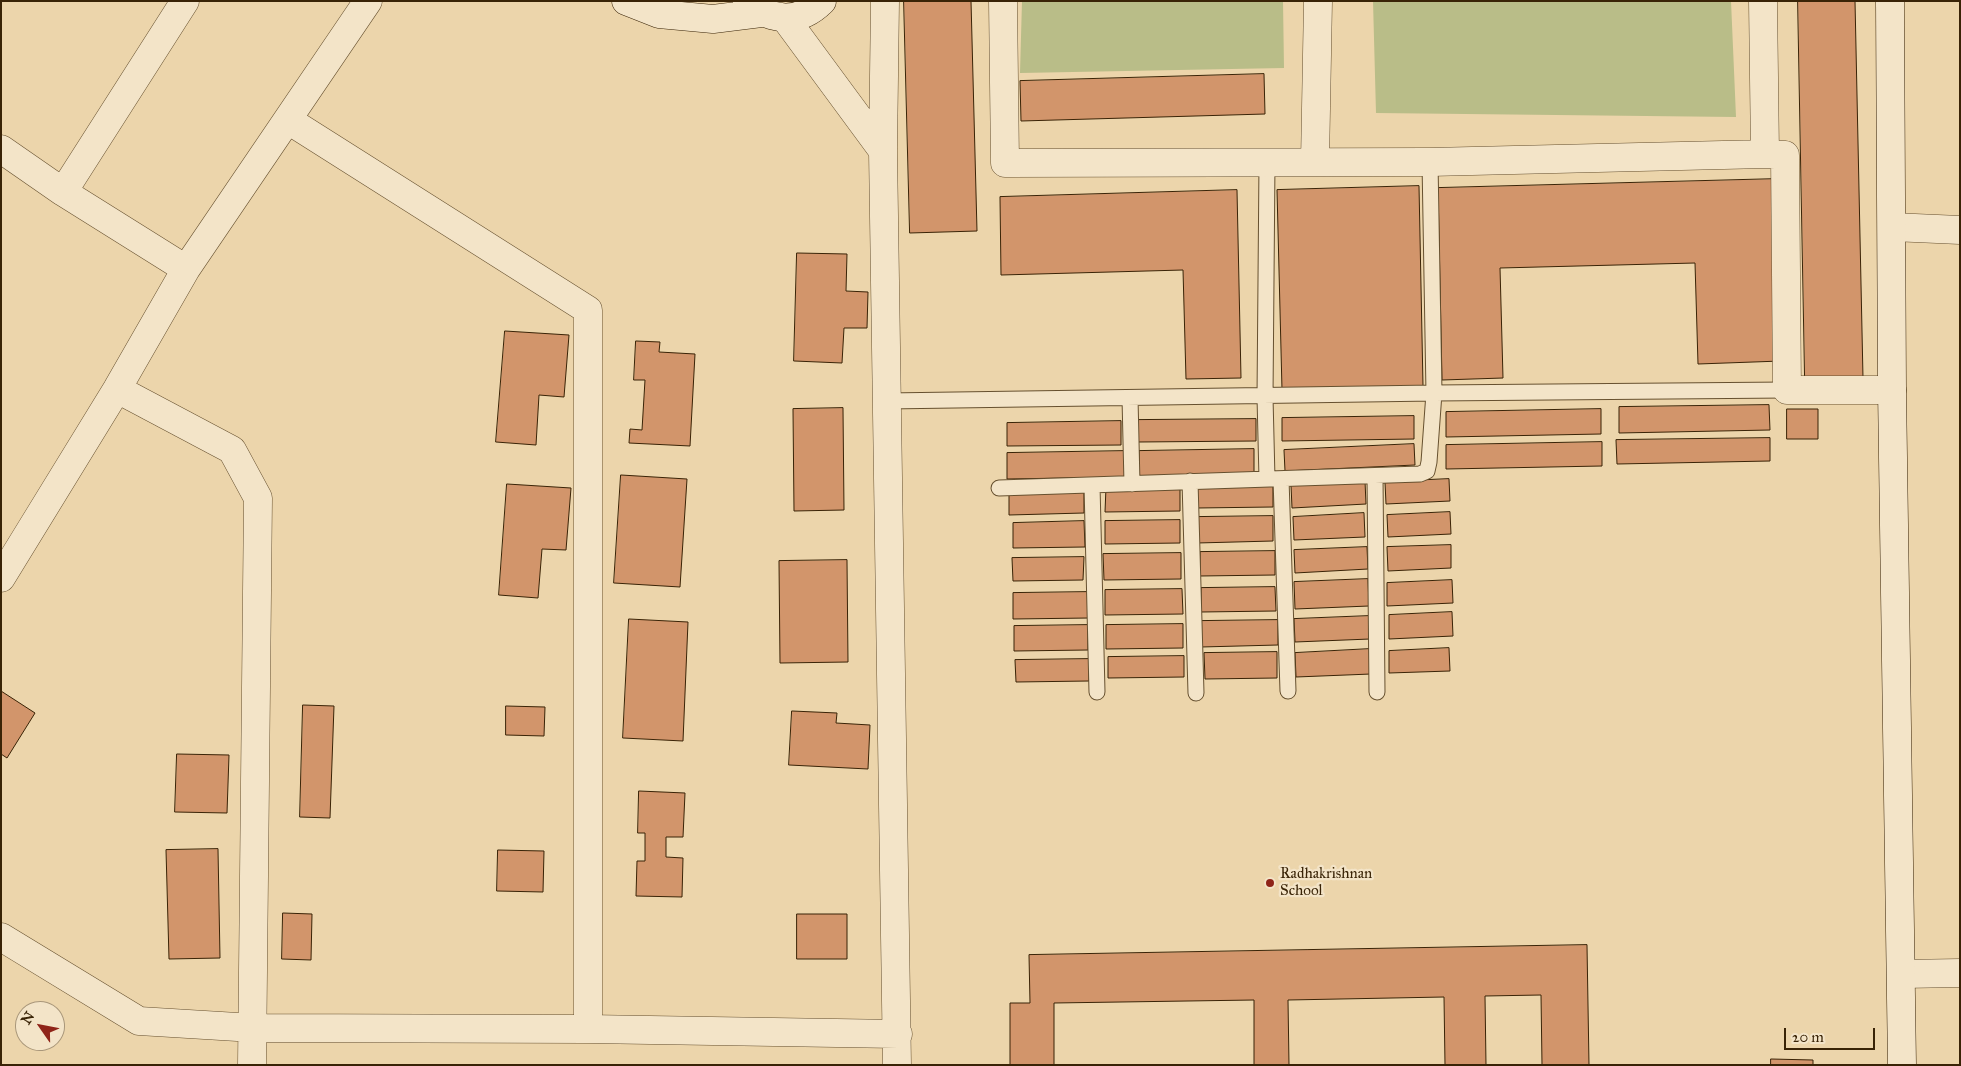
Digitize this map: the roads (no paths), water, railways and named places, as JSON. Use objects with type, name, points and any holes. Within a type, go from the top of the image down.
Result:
[{"type":"street","points":[[64,192],[185,1]]},
{"type":"street","points":[[1,578],[117,389],[186,269],[368,1]]},
{"type":"street","points":[[626,1],[659,14],[712,19],[764,11],[801,15],[815,8],[822,1]]},
{"type":"street","points":[[885,1],[883,150],[897,1065]]},
{"type":"street","points":[[1003,1],[1005,163],[1430,162],[1765,154],[1785,156],[1787,390],[1892,390]]},
{"type":"street","points":[[1315,162],[1318,1]]},
{"type":"street","points":[[1763,1],[1765,154]]},
{"type":"street","points":[[1890,1],[1892,390],[1902,1065]]},
{"type":"street","points":[[764,11],[883,150]]},
{"type":"street","points":[[288,120],[588,310],[588,1029]]},
{"type":"street","points":[[1,149],[64,192],[186,269]]},
{"type":"street","points":[[1892,227],[1960,230]]},
{"type":"street","points":[[117,389],[232,450],[258,498],[254,1028],[252,1065]]},
{"type":"street","points":[[1,937],[139,1021],[254,1028],[588,1029],[898,1034]]},
{"type":"street","points":[[1902,974],[1960,973]]},
{"type":"lane","points":[[1267,162],[1265,396],[1274,479],[1288,691]]},
{"type":"lane","points":[[999,488],[1375,476],[1420,474],[1426,471],[1429,462],[1434,393],[1430,162]]},
{"type":"lane","points":[[887,401],[1787,390]]},
{"type":"lane","points":[[1130,398],[1132,484]]},
{"type":"lane","points":[[1375,476],[1377,692]]},
{"type":"lane","points":[[1190,481],[1196,693]]},
{"type":"lane","points":[[1092,485],[1097,692]]},
{"type":"place","name":"Radhakrishnan School","points":[[1270,883]]}]
